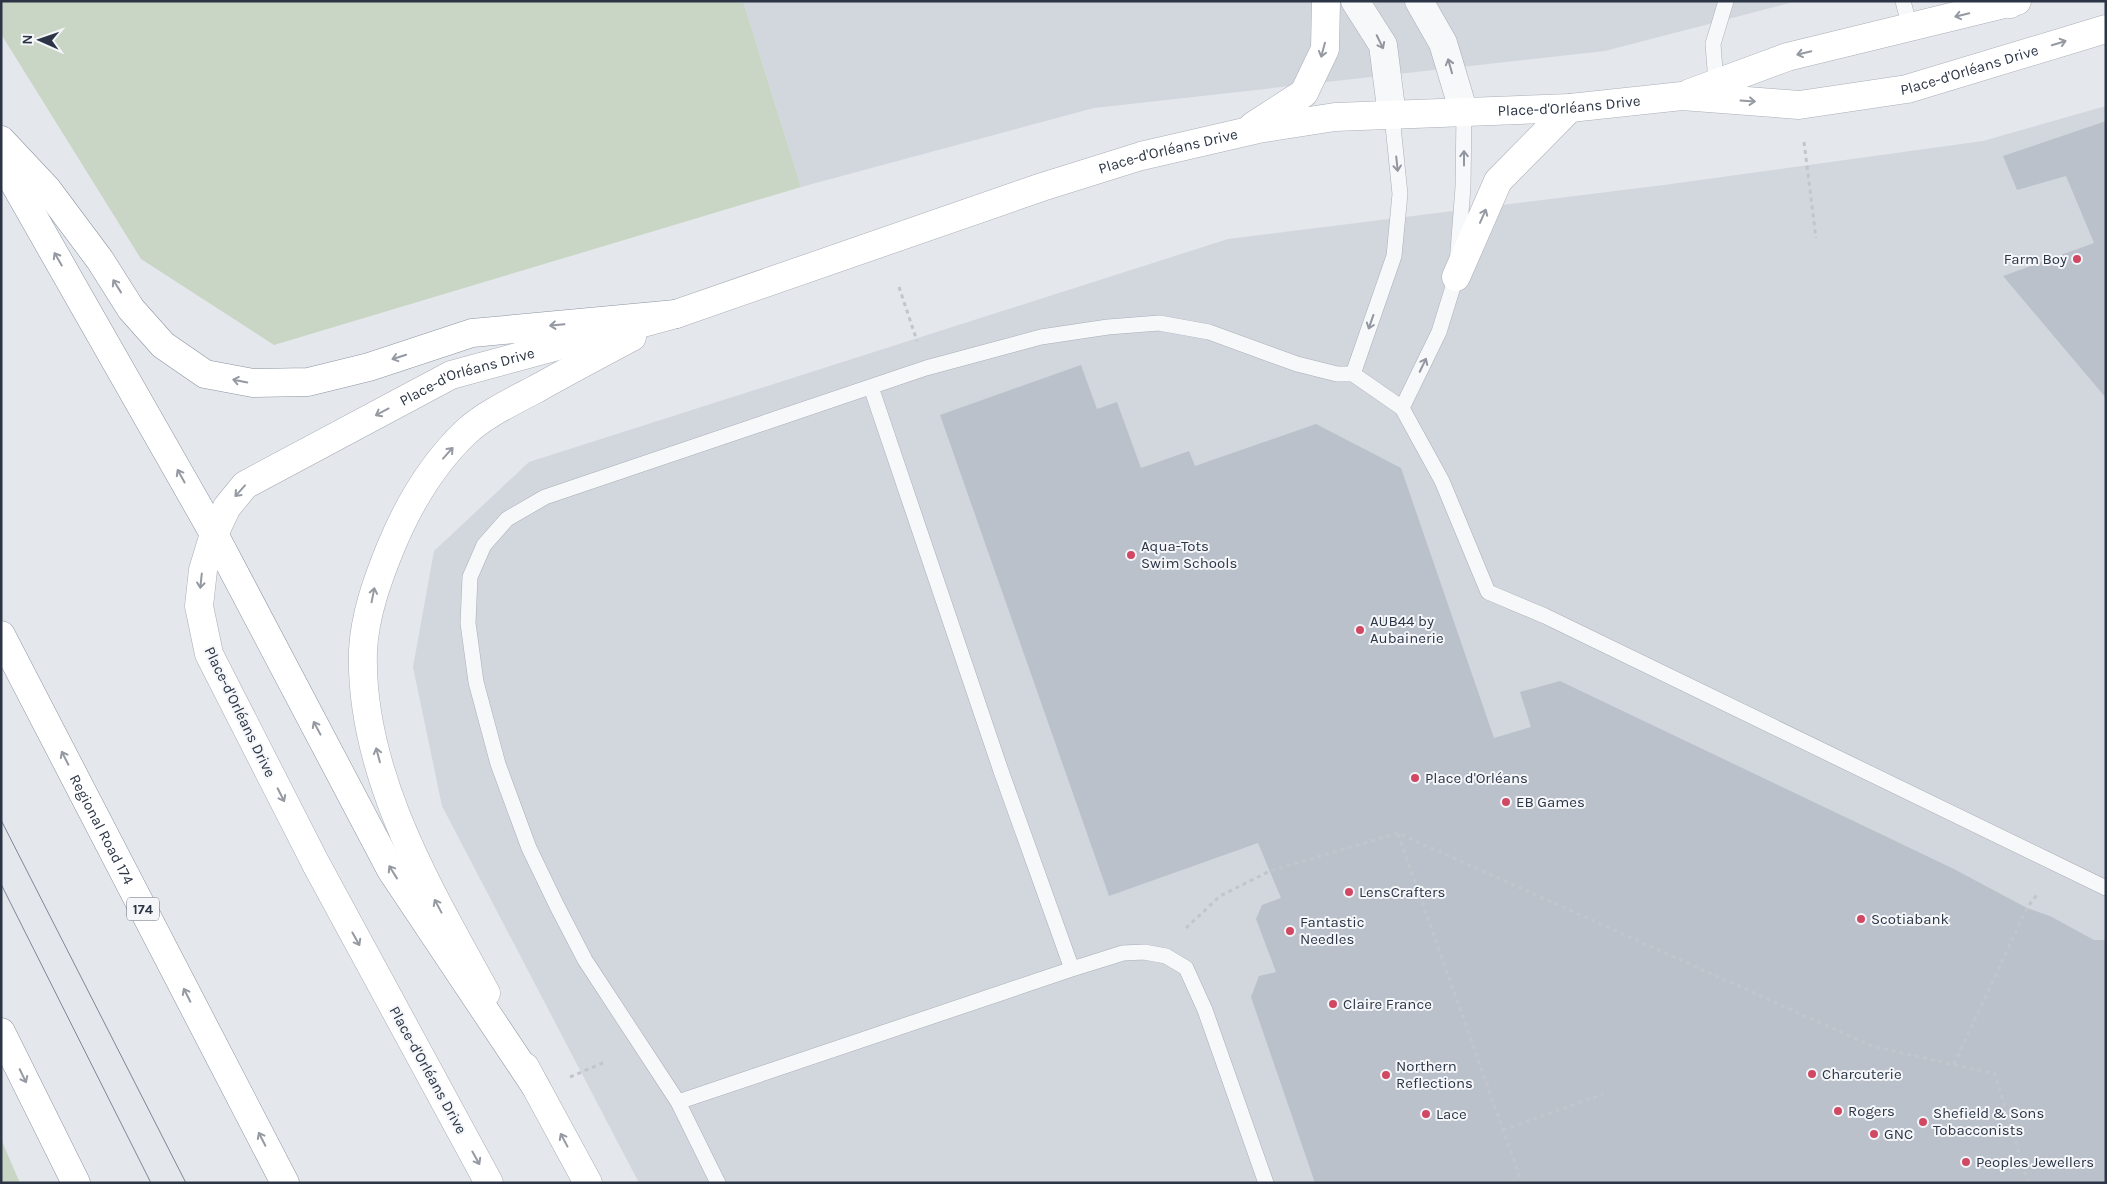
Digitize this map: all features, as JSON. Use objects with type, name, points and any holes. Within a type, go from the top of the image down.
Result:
[{"type":"main road","points":[[1244,132],[1304,93],[1325,49],[1326,1]]},
{"type":"main road","name":"Place-d'Orléans Drive","points":[[1682,96],[1787,57],[2013,2]]},
{"type":"main road","name":"Place-d'Orléans Drive","points":[[489,1183],[316,864],[209,654],[199,606],[203,570],[214,534],[226,507],[244,485],[451,375],[676,314],[1042,187],[1141,156],[1244,132],[1335,117],[1570,108],[1682,96],[1799,105],[1906,89],[2106,29]]},
{"type":"main road","points":[[1456,276],[1498,182],[1570,108]]},
{"type":"main road","points":[[1,140],[47,189],[100,260],[131,309],[163,344],[205,374],[252,383],[308,382],[369,367],[472,333],[676,314]]},
{"type":"main road","points":[[1,160],[214,534],[391,870],[536,1087]]},
{"type":"main road","name":"Place-d'Orléans Drive","points":[[588,1183],[419,870],[388,794],[366,711],[363,649],[374,588],[400,525],[425,478],[468,431],[512,402],[676,314]]},
{"type":"main road","name":"Regional Road 174","points":[[1,635],[284,1183]]},
{"type":"main road","points":[[1,1032],[76,1183]]},
{"type":"street","points":[[1355,1],[1383,45],[1392,116]]},
{"type":"street","points":[[1419,1],[1443,43],[1464,113]]},
{"type":"lane","points":[[1716,83],[1713,44],[1726,1]]},
{"type":"lane","points":[[1903,1],[1910,28]]},
{"type":"lane","points":[[1402,408],[1439,332],[1456,276],[1464,182],[1464,113]]},
{"type":"lane","points":[[1353,374],[1394,256],[1400,194],[1392,116]]},
{"type":"lane","points":[[718,1183],[678,1102],[585,960],[529,848],[498,764],[476,682],[468,623],[470,577],[484,545],[507,519],[545,497],[926,368],[1041,338],[1108,327],[1158,323],[1209,332],[1297,364],[1337,374],[1353,374],[1402,408],[1442,481],[1488,592],[1545,616],[2106,888]]},
{"type":"lane","points":[[871,387],[1001,771],[1072,968]]},
{"type":"lane","points":[[678,1102],[1072,968],[1123,953],[1144,952],[1166,956],[1186,968],[1205,1010],[1266,1183]]},
{"type":"path","points":[[1804,142],[1816,238]]},
{"type":"path","points":[[899,287],[926,368]]},
{"type":"path","points":[[1398,833],[1522,1183]]},
{"type":"path","points":[[1186,928],[1220,896],[1270,871],[1398,833],[1872,1046],[1995,1074],[2028,1183]]},
{"type":"path","points":[[1954,1064],[2027,908],[2038,893]]},
{"type":"path","points":[[562,1080],[605,1062]]},
{"type":"path","points":[[1503,1130],[1603,1094]]},
{"type":"shaded area","points":[[743,1],[1797,1],[1605,51],[1094,108],[801,187]]},
{"type":"shaded area","points":[[2106,106],[2106,1183],[639,1183],[442,806],[413,667],[434,551],[529,462],[1228,239],[1664,185],[1983,141]]},
{"type":"green space","points":[[1,1],[743,1],[801,187],[274,345],[141,259],[1,34]]},
{"type":"green space","points":[[1,1139],[20,1183],[1,1183]]},
{"type":"building","name":"Farm Boy","points":[[2106,121],[2106,398],[2003,276],[2094,243],[2066,176],[2017,190],[2003,156]]},
{"type":"building","name":"Place d'Orléans","points":[[1081,365],[1097,409],[1117,402],[1141,468],[1189,451],[1195,466],[1316,424],[1401,468],[1494,738],[1531,727],[1520,692],[1560,681],[1954,869],[2027,908],[2050,916],[2094,940],[2106,940],[2106,1183],[1315,1183],[1251,997],[1259,976],[1276,972],[1256,919],[1262,905],[1281,898],[1258,843],[1109,896],[940,415]]},
{"type":"tram line","points":[[1,820],[186,1183]]},
{"type":"tram line","points":[[1,884],[151,1183]]},
{"type":"place","name":"Farm Boy","points":[[2077,259]]},
{"type":"place","name":"Aqua-Tots Swim Schools","points":[[1131,555]]},
{"type":"place","name":"AUB44 by Aubainerie","points":[[1360,630]]},
{"type":"place","name":"Place d'Orléans","points":[[1415,778]]},
{"type":"place","name":"EB Games","points":[[1506,802]]},
{"type":"place","name":"LensCrafters","points":[[1349,892]]},
{"type":"place","name":"Scotiabank","points":[[1861,919]]},
{"type":"place","name":"Fantastic Needles","points":[[1290,931]]},
{"type":"place","name":"Claire France","points":[[1333,1004]]},
{"type":"place","name":"Charcuterie","points":[[1812,1074]]},
{"type":"place","name":"Northern Reflections","points":[[1386,1075]]},
{"type":"place","name":"Rogers","points":[[1838,1111]]},
{"type":"place","name":"Lace","points":[[1426,1114]]},
{"type":"place","name":"Shefield & Sons Tobacconists","points":[[1923,1122]]},
{"type":"place","name":"GNC","points":[[1874,1134]]},
{"type":"place","name":"Peoples Jewellers","points":[[1966,1162]]}]
